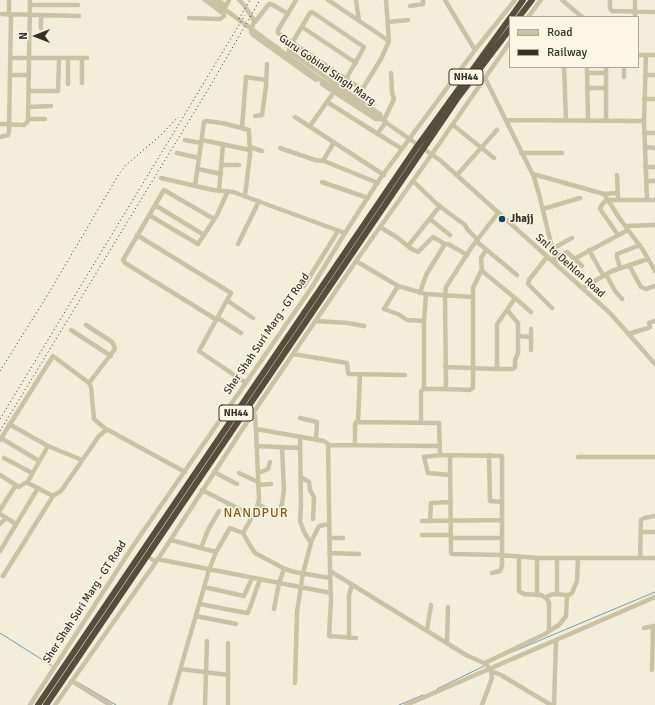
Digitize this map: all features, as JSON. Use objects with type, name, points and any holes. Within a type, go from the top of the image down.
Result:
[{"type":"highway","name":"Sher Shah Suri Marg - GT Road","points":[[511,16],[523,0]]},
{"type":"highway","points":[[520,16],[532,0]]},
{"type":"highway","name":"Sher Shah Suri Marg - GT Road","points":[[46,705],[426,138],[509,18]]},
{"type":"highway","name":"Sher Shah Suri Marg - GT Road","points":[[426,138],[509,30]]},
{"type":"highway","name":"Sher Shah Suri Marg - GT Road","points":[[38,705],[418,150]]},
{"type":"street","points":[[0,137],[9,135],[9,0]]},
{"type":"street","points":[[189,18],[220,19],[224,16],[224,14],[205,0]]},
{"type":"street","name":"Guru Gobind Singh Marg","points":[[212,0],[321,80],[382,119],[432,154]]},
{"type":"street","points":[[218,0],[226,6],[229,0]]},
{"type":"street","points":[[239,0],[246,7],[254,21]]},
{"type":"street","points":[[296,0],[278,31],[360,88],[364,87],[381,59],[389,41],[386,0]]},
{"type":"street","points":[[329,0],[389,41]]},
{"type":"street","points":[[356,0],[359,21]]},
{"type":"street","points":[[410,6],[423,4],[423,0]]},
{"type":"street","points":[[445,0],[475,50]]},
{"type":"street","name":"Sher Shah Suri Marg - GT Road","points":[[30,705],[133,546],[249,381],[312,287],[378,183],[475,50],[514,0]]},
{"type":"street","points":[[529,16],[541,0]]},
{"type":"street","points":[[562,0],[581,16]]},
{"type":"street","points":[[610,0],[610,8],[612,11],[635,14],[655,12]]},
{"type":"street","points":[[635,0],[635,14]]},
{"type":"street","points":[[288,14],[269,2],[256,21],[254,21],[251,32],[253,35],[334,92],[376,119],[382,119]]},
{"type":"street","points":[[0,124],[24,125],[27,123],[28,119],[30,3],[78,5]]},
{"type":"street","points":[[340,88],[347,79],[364,49],[363,46],[314,13],[310,13],[292,42],[289,49],[290,52],[340,88],[380,114],[382,119]]},
{"type":"street","points":[[0,14],[79,16]]},
{"type":"street","points":[[41,15],[41,28]]},
{"type":"street","points":[[388,22],[408,20]]},
{"type":"street","points":[[302,27],[356,63]]},
{"type":"street","points":[[55,705],[157,561],[253,414],[266,390],[293,354],[356,261],[509,43]]},
{"type":"street","points":[[639,55],[655,55]]},
{"type":"street","points":[[646,55],[644,133],[647,200]]},
{"type":"street","points":[[10,58],[85,58],[82,83]]},
{"type":"street","points":[[29,91],[58,91],[59,59]]},
{"type":"street","points":[[68,59],[68,84]]},
{"type":"street","points":[[255,116],[262,115],[267,64]]},
{"type":"street","points":[[564,68],[566,121]]},
{"type":"street","points":[[587,68],[588,121]]},
{"type":"street","points":[[606,68],[606,121]]},
{"type":"street","points":[[624,68],[624,77]]},
{"type":"street","points":[[588,73],[606,73]]},
{"type":"street","points":[[377,134],[382,119],[393,102],[391,74]]},
{"type":"street","points":[[10,75],[29,75]]},
{"type":"street","points":[[645,75],[655,75]]},
{"type":"street","points":[[242,128],[246,77],[266,80]]},
{"type":"street","points":[[485,78],[521,153],[533,174],[556,264]]},
{"type":"street","points":[[588,88],[606,88]]},
{"type":"street","points":[[310,126],[334,92]]},
{"type":"street","points":[[644,99],[655,99]]},
{"type":"street","points":[[327,102],[402,149]]},
{"type":"street","points":[[28,107],[51,106]]},
{"type":"street","points":[[296,117],[384,175]]},
{"type":"street","points":[[28,119],[45,119]]},
{"type":"street","points":[[506,120],[644,122]]},
{"type":"street","points":[[194,186],[198,169],[204,123],[205,121],[222,123],[249,130],[250,148],[245,196]]},
{"type":"street","points":[[453,125],[494,158]]},
{"type":"street","points":[[457,175],[497,130]]},
{"type":"street","points":[[644,133],[655,133]]},
{"type":"street","points":[[185,140],[224,144],[262,151]]},
{"type":"street","points":[[323,161],[334,142]]},
{"type":"street","points":[[220,190],[224,144]]},
{"type":"street","points":[[645,147],[655,148]]},
{"type":"street","points":[[280,148],[315,160],[323,161],[378,183]]},
{"type":"street","points":[[178,153],[199,158]]},
{"type":"street","points":[[521,153],[562,153]]},
{"type":"street","name":"Snl to Dehlon Road","points":[[432,154],[556,264],[613,317],[655,364]]},
{"type":"street","points":[[222,165],[239,165]]},
{"type":"street","points":[[645,167],[655,167]]},
{"type":"street","points":[[198,169],[221,174]]},
{"type":"street","points":[[533,174],[604,194],[618,193]]},
{"type":"street","points":[[617,176],[618,200]]},
{"type":"street","points":[[160,178],[194,186],[228,191],[245,196],[345,233]]},
{"type":"street","points":[[413,181],[440,206],[465,225],[486,250],[517,275]]},
{"type":"street","points":[[646,181],[655,181]]},
{"type":"street","points":[[322,182],[368,198]]},
{"type":"street","points":[[214,219],[164,190],[124,258],[124,262],[241,333]]},
{"type":"street","points":[[149,216],[196,244],[199,243],[214,219],[228,191]]},
{"type":"street","points":[[604,194],[640,245],[653,265],[655,271]]},
{"type":"street","points":[[543,209],[580,198]]},
{"type":"street","points":[[608,199],[655,200]]},
{"type":"street","points":[[608,199],[600,209],[618,235]]},
{"type":"street","points":[[238,244],[259,201]]},
{"type":"street","points":[[155,205],[204,235]]},
{"type":"street","points":[[408,246],[440,206]]},
{"type":"street","points":[[446,389],[446,287],[467,255],[498,213]]},
{"type":"street","points":[[430,219],[450,235]]},
{"type":"street","points":[[574,258],[618,235],[627,228],[655,225]]},
{"type":"street","points":[[380,227],[418,252],[433,237],[467,255]]},
{"type":"street","points":[[304,286],[338,231]]},
{"type":"street","points":[[137,235],[232,292],[199,351],[249,381]]},
{"type":"street","points":[[552,249],[572,238]]},
{"type":"street","points":[[420,292],[426,275],[445,244]]},
{"type":"street","points":[[620,268],[617,254],[640,245]]},
{"type":"street","points":[[486,250],[481,258],[483,272],[532,312]]},
{"type":"street","points":[[589,250],[615,291],[622,299]]},
{"type":"street","points":[[554,258],[566,252],[582,266]]},
{"type":"street","points":[[547,257],[529,280],[528,284],[552,308]]},
{"type":"street","points":[[582,288],[620,268],[648,259]]},
{"type":"street","points":[[356,261],[398,286],[426,294],[470,296],[473,298]]},
{"type":"street","points":[[629,265],[641,287],[646,289],[655,286]]},
{"type":"street","points":[[421,423],[420,391],[424,389],[471,389],[473,386],[473,288],[482,268]]},
{"type":"street","points":[[398,286],[384,309],[398,314],[407,320],[424,321]]},
{"type":"street","points":[[424,389],[424,321],[426,294]]},
{"type":"street","points":[[497,369],[497,324],[515,298]]},
{"type":"street","points":[[228,301],[253,318]]},
{"type":"street","points":[[445,367],[497,369],[514,368],[515,360],[518,354],[517,322],[507,310]]},
{"type":"street","points":[[316,321],[348,323],[364,326]]},
{"type":"street","points":[[628,334],[648,328],[650,326],[649,323],[655,321]]},
{"type":"street","points":[[86,325],[113,344],[115,350],[89,383]]},
{"type":"street","points":[[531,329],[531,350]]},
{"type":"street","points":[[70,330],[111,356]]},
{"type":"street","points":[[518,336],[531,337]]},
{"type":"street","points":[[293,354],[347,363],[348,374],[405,375]]},
{"type":"street","points":[[40,461],[1,439],[52,356],[89,383],[91,387],[94,419],[107,430],[185,472]]},
{"type":"street","points":[[355,444],[355,424],[358,422],[360,374]]},
{"type":"street","points":[[243,532],[253,516],[258,504],[256,429],[255,417],[253,414]]},
{"type":"street","points":[[300,418],[317,422],[316,440]]},
{"type":"street","points":[[358,422],[439,423],[440,455]]},
{"type":"street","points":[[9,424],[48,446],[82,460]]},
{"type":"street","points":[[256,429],[324,441],[328,445],[355,444],[440,446]]},
{"type":"street","points":[[3,576],[53,496],[61,491],[99,436],[107,430]]},
{"type":"street","points":[[300,437],[300,522],[305,534],[311,542]]},
{"type":"street","points":[[328,445],[331,593],[329,636],[356,638]]},
{"type":"street","points":[[0,475],[20,487],[27,483],[48,446]]},
{"type":"street","points":[[256,446],[300,448]]},
{"type":"street","points":[[258,504],[277,514],[283,497],[282,447]]},
{"type":"street","points":[[450,475],[430,474],[427,472],[424,457],[440,455],[502,456],[502,564],[498,572],[492,573]]},
{"type":"street","points":[[450,455],[452,554],[501,555],[537,558],[655,558]]},
{"type":"street","points":[[489,455],[490,502],[502,502]]},
{"type":"street","points":[[578,457],[655,457]]},
{"type":"street","points":[[4,458],[32,474]]},
{"type":"street","points":[[258,473],[268,469],[270,462]]},
{"type":"street","points":[[214,472],[237,484]]},
{"type":"street","points":[[239,473],[258,484],[271,484]]},
{"type":"street","points":[[301,477],[309,482],[310,490],[314,497],[313,519]]},
{"type":"street","points":[[27,483],[53,496]]},
{"type":"street","points":[[0,510],[16,485]]},
{"type":"street","points":[[0,551],[38,488]]},
{"type":"street","points":[[202,490],[253,516]]},
{"type":"street","points":[[430,521],[431,503],[451,502]]},
{"type":"street","points":[[201,548],[208,530],[219,511]]},
{"type":"street","points":[[0,514],[16,524]]},
{"type":"street","points":[[640,558],[640,532],[642,519],[655,516]]},
{"type":"street","points":[[0,524],[6,518]]},
{"type":"street","points":[[422,521],[502,520]]},
{"type":"street","points":[[295,683],[297,612],[303,573],[311,542],[319,526],[329,524]]},
{"type":"street","points":[[170,705],[209,570],[216,552],[230,528],[243,532],[250,547],[255,553],[284,569],[330,578]]},
{"type":"street","points":[[640,532],[655,532]]},
{"type":"street","points":[[422,535],[502,538]]},
{"type":"street","points":[[329,538],[343,538]]},
{"type":"street","points":[[170,540],[216,552]]},
{"type":"street","points":[[133,546],[140,551]]},
{"type":"street","points":[[329,553],[358,554]]},
{"type":"street","points":[[519,557],[519,591],[524,594],[546,597],[550,595],[567,595],[572,593],[578,581],[578,558]]},
{"type":"street","points":[[150,558],[157,561],[331,593]]},
{"type":"street","points":[[537,558],[537,595]]},
{"type":"street","points":[[557,558],[557,594]]},
{"type":"street","points":[[274,609],[279,583],[284,569]]},
{"type":"street","points":[[330,571],[352,586],[552,705],[556,640]]},
{"type":"street","points":[[204,587],[244,596],[246,595],[252,578]]},
{"type":"street","points":[[200,604],[248,612],[260,579]]},
{"type":"street","points":[[349,638],[349,593],[352,586]]},
{"type":"street","points":[[488,667],[560,625],[566,616],[567,595]]},
{"type":"street","points":[[406,705],[488,667],[556,640],[655,596]]},
{"type":"street","points":[[546,597],[549,603],[549,631]]},
{"type":"street","points":[[427,630],[431,604]]},
{"type":"street","points":[[447,643],[448,607]]},
{"type":"street","points":[[196,616],[236,624]]},
{"type":"street","points":[[644,628],[654,626],[652,670]]},
{"type":"street","points":[[205,705],[207,641]]},
{"type":"street","points":[[228,643],[228,705]]},
{"type":"street","points":[[482,705],[492,680],[488,667]]},
{"type":"street","points":[[181,669],[228,675]]},
{"type":"street","points":[[72,681],[110,705]]},
{"type":"street","points":[[539,698],[539,705]]},
{"type":"waterway","points":[[512,652],[655,592]]},
{"type":"waterway","points":[[0,633],[52,666]]},
{"type":"waterway","points":[[437,689],[484,666]]},
{"type":"waterway","points":[[79,683],[116,705]]},
{"type":"waterway","points":[[399,705],[423,695]]},
{"type":"railway","points":[[239,19],[250,0]]},
{"type":"railway","points":[[0,431],[209,88],[260,0]]},
{"type":"railway","points":[[0,419],[245,15]]},
{"type":"railway","points":[[0,371],[47,296],[119,174],[126,165],[161,135],[178,117]]},
{"type":"place","name":"Jhajj","points":[[502,219]]},
{"type":"district","name":"NANDPUR","points":[[256,514]]}]
